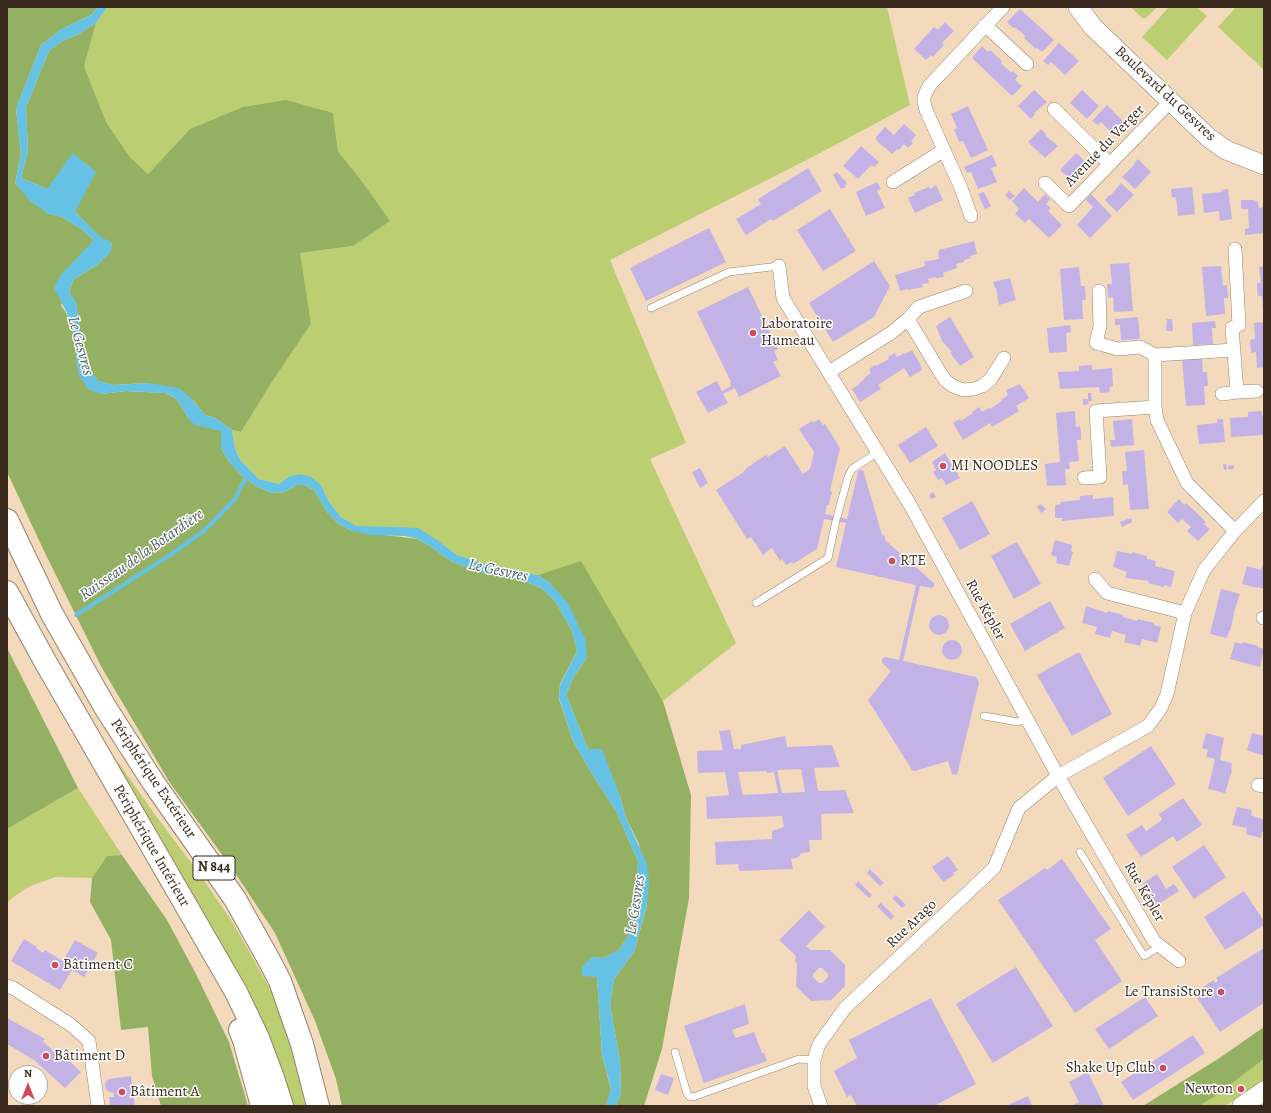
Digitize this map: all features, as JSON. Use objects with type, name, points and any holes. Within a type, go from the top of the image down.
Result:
[{"type":"highway","name":"Périphérique Extérieur","points":[[7,520],[52,614],[105,707],[152,782],[235,899],[253,930],[280,981],[302,1044],[318,1106]]},
{"type":"highway","name":"Périphérique Intérieur","points":[[7,592],[195,923],[223,968],[246,1012],[268,1064],[282,1106]]},
{"type":"highway","points":[[195,923],[200,950],[232,1009],[244,1040],[262,1106]]},
{"type":"highway","points":[[302,1044],[317,1056],[332,1106]]},
{"type":"street","name":"Boulevard du Gesvres","points":[[1078,7],[1093,27],[1209,138],[1226,150],[1264,165]]},
{"type":"street","points":[[971,216],[926,110],[924,102],[929,86],[985,26],[995,10]]},
{"type":"street","points":[[985,26],[1027,64]]},
{"type":"street","name":"Avenue du Verger","points":[[1045,183],[1069,206],[1170,102]]},
{"type":"street","points":[[1054,109],[1110,164]]},
{"type":"street","points":[[893,182],[944,150]]},
{"type":"street","points":[[1235,249],[1239,325],[1232,328],[1237,392]]},
{"type":"street","name":"Rue Képler","points":[[780,266],[783,298],[909,503],[1058,776],[1154,940],[1179,961]]},
{"type":"street","points":[[829,372],[891,333],[908,319],[919,307],[966,291]]},
{"type":"street","points":[[1099,291],[1100,326],[1096,343],[1118,349],[1140,347],[1155,355],[1234,350]]},
{"type":"street","points":[[908,319],[946,381],[953,386],[963,390],[974,389],[982,386],[990,380],[1004,358]]},
{"type":"street","points":[[1155,355],[1155,407],[1157,420],[1187,483],[1234,531]]},
{"type":"street","points":[[1222,394],[1257,391]]},
{"type":"street","points":[[1084,478],[1100,477],[1096,410],[1155,407]]},
{"type":"street","name":"Rue Arago","points":[[821,1106],[814,1086],[814,1060],[819,1044],[845,1008],[994,868],[1019,808],[1058,776],[1148,726],[1160,708],[1166,694],[1185,613],[1204,570],[1234,531],[1264,501]]},
{"type":"street","points":[[1095,579],[1107,592],[1185,613]]},
{"type":"street","points":[[7,986],[13,988],[71,1025],[90,1041],[98,1106]]},
{"type":"street","points":[[1242,1106],[1264,1091]]},
{"type":"lane","points":[[651,308],[729,272],[780,266]]},
{"type":"lane","points":[[756,603],[828,558],[848,477],[852,469],[878,452]]},
{"type":"lane","points":[[984,716],[1018,722],[1027,718]]},
{"type":"lane","points":[[1080,852],[1144,956],[1161,946]]},
{"type":"lane","points":[[675,1052],[687,1093],[689,1096],[693,1097],[799,1059],[814,1060]]},
{"type":"green space","points":[[7,7],[98,7],[91,15],[62,29],[41,45],[16,109],[21,155],[15,183],[47,213],[62,217],[80,228],[94,240],[86,249],[61,305],[71,321],[79,375],[101,394],[126,391],[165,393],[174,397],[181,405],[188,418],[221,431],[221,448],[228,460],[240,474],[256,486],[272,493],[285,492],[297,485],[304,485],[314,490],[327,512],[339,524],[352,531],[418,539],[452,562],[484,573],[521,580],[541,588],[555,601],[572,631],[577,651],[560,684],[559,699],[573,741],[616,811],[638,861],[637,896],[630,933],[619,950],[603,958],[592,957],[597,976],[602,1054],[611,1090],[606,1106],[342,1106],[336,1079],[315,1021],[275,933],[231,867],[170,783],[102,668],[7,472]]},
{"type":"green space","points":[[107,7],[887,7],[910,105],[822,152],[610,260],[686,443],[650,459],[736,643],[663,701],[581,562],[538,575],[482,563],[457,555],[440,542],[396,527],[356,527],[341,517],[329,502],[321,485],[288,477],[279,484],[259,479],[241,461],[235,449],[232,430],[241,432],[311,324],[299,253],[353,246],[389,221],[361,180],[338,151],[333,113],[190,129],[148,174],[130,157],[106,122],[84,66],[96,23]]},
{"type":"green space","points":[[1131,7],[1157,7],[1146,18],[1142,18]]},
{"type":"green space","points":[[1169,7],[1197,7],[1207,16],[1167,60],[1142,37]]},
{"type":"green space","points":[[1236,7],[1264,7],[1264,70],[1218,27]]},
{"type":"green space","points":[[96,23],[84,66],[106,122],[130,157],[148,174],[190,129],[243,107],[286,100],[333,113],[338,151],[390,221],[353,246],[300,253],[311,324],[241,432],[232,430],[215,418],[205,415],[193,400],[148,383],[113,385],[98,381],[88,367],[80,331],[76,303],[69,293],[73,280],[98,264],[110,252],[112,243],[101,238],[75,212],[76,209],[47,189],[21,178],[28,151],[26,107],[49,51],[62,41],[75,36]]},
{"type":"green space","points":[[581,561],[663,701],[691,795],[689,898],[662,1049],[644,1106],[616,1106],[621,1093],[620,1061],[610,1005],[614,979],[634,952],[647,905],[639,844],[626,818],[620,796],[588,749],[566,694],[574,677],[587,657],[551,584],[538,575]]},
{"type":"green space","points":[[7,648],[78,788],[7,829]]},
{"type":"green space","points":[[118,762],[199,873],[233,923],[272,992],[297,1062],[307,1106],[293,1106],[291,1096],[274,1049],[253,1002],[162,846],[116,764]]},
{"type":"green space","points":[[78,788],[122,855],[107,856],[92,878],[56,877],[30,886],[7,903],[7,829]]},
{"type":"green space","points":[[122,855],[167,920],[196,974],[229,1042],[248,1106],[161,1106],[152,1076],[148,1027],[121,1030],[111,940],[90,902],[92,878],[107,856]]},
{"type":"green space","points":[[1264,1027],[1264,1059],[1214,1097],[1199,1106],[1143,1106],[1221,1057]]},
{"type":"green space","points":[[1264,1059],[1264,1080],[1225,1106],[1199,1106],[1214,1097]]},
{"type":"water","name":"Le Gesvres","points":[[98,7],[107,7],[96,23],[75,36],[62,41],[49,51],[26,107],[28,151],[21,178],[47,189],[73,153],[96,172],[75,212],[101,237],[112,243],[110,253],[98,264],[73,280],[69,293],[76,302],[80,331],[88,367],[98,381],[113,385],[148,383],[179,388],[193,400],[205,415],[215,418],[232,430],[235,449],[241,461],[259,479],[279,484],[288,477],[300,474],[311,477],[321,485],[329,502],[341,517],[356,526],[418,528],[457,555],[482,563],[538,575],[551,584],[568,603],[586,641],[587,657],[574,677],[566,694],[588,749],[602,749],[620,796],[626,818],[647,864],[649,883],[647,904],[634,952],[614,979],[610,1005],[620,1061],[621,1093],[616,1106],[606,1106],[611,1089],[602,1054],[597,977],[582,976],[582,967],[592,957],[603,958],[619,950],[630,933],[637,896],[638,861],[616,811],[573,741],[559,698],[560,685],[577,651],[572,631],[555,601],[541,588],[521,580],[484,573],[452,562],[418,539],[405,536],[371,535],[352,531],[339,524],[327,512],[314,490],[304,485],[297,485],[285,492],[272,493],[256,486],[240,474],[228,460],[221,448],[221,431],[195,425],[188,418],[181,405],[174,397],[165,393],[126,391],[101,394],[88,389],[79,375],[71,321],[54,288],[59,277],[94,240],[80,228],[62,217],[47,213],[30,201],[15,183],[21,155],[16,109],[41,45],[62,29],[91,15]]},
{"type":"building","points":[[1020,9],[1054,40],[1042,52],[1037,48],[1036,49],[1024,38],[1025,36],[1020,31],[1014,27],[1013,28],[1007,22]]},
{"type":"building","points":[[945,22],[954,31],[942,43],[944,45],[933,57],[931,55],[926,60],[914,49],[934,27],[938,30]]},
{"type":"building","points":[[1059,43],[1079,61],[1065,75],[1051,62],[1048,65],[1043,61]]},
{"type":"building","points":[[982,46],[988,52],[990,50],[1002,61],[1001,63],[1005,67],[1011,72],[1013,71],[1018,76],[1015,80],[1022,86],[1012,96],[972,58]]},
{"type":"building","points":[[1034,90],[1047,102],[1034,113],[1035,114],[1031,119],[1018,106]]},
{"type":"building","points":[[1082,90],[1099,106],[1087,119],[1070,103]]},
{"type":"building","points":[[1107,105],[1124,122],[1113,134],[1101,122],[1098,125],[1092,121]]},
{"type":"building","points":[[968,106],[988,150],[971,158],[963,141],[959,142],[954,130],[957,128],[951,114]]},
{"type":"building","points":[[904,124],[916,135],[911,141],[913,143],[908,148],[904,144],[899,150],[897,149],[892,154],[876,140],[876,137],[885,127],[894,135]]},
{"type":"building","points":[[1041,129],[1046,134],[1045,135],[1058,146],[1045,158],[1028,142]]},
{"type":"building","points":[[861,146],[879,162],[874,167],[871,165],[858,179],[843,166]]},
{"type":"building","points":[[1076,153],[1089,165],[1073,182],[1060,170]]},
{"type":"building","points":[[992,155],[997,166],[991,168],[997,182],[978,189],[971,172],[967,173],[964,167]]},
{"type":"building","points":[[1138,159],[1151,172],[1135,189],[1122,177]]},
{"type":"building","points":[[808,168],[822,191],[773,221],[771,219],[746,235],[736,219],[761,204],[758,199]]},
{"type":"building","points":[[837,172],[847,183],[845,185],[846,187],[841,189],[833,175]]},
{"type":"building","points":[[877,182],[881,189],[877,191],[885,208],[866,216],[856,192]]},
{"type":"building","points":[[1121,183],[1134,195],[1117,212],[1105,200]]},
{"type":"building","points":[[936,185],[943,200],[915,213],[908,198],[915,195],[914,193],[929,187],[930,189]]},
{"type":"building","points":[[1192,187],[1195,214],[1178,216],[1176,197],[1172,198],[1171,189]]},
{"type":"building","points":[[1024,188],[1038,202],[1045,194],[1050,199],[1046,204],[1051,208],[1048,211],[1062,225],[1049,238],[1029,219],[1025,223],[1015,214],[1019,209],[1012,201]]},
{"type":"building","points":[[1228,189],[1232,219],[1220,221],[1219,211],[1204,213],[1202,194],[1222,192],[1221,190]]},
{"type":"building","points":[[1009,191],[1015,196],[1010,200],[1005,195]]},
{"type":"building","points":[[984,192],[991,206],[985,209],[978,194]]},
{"type":"building","points":[[1091,194],[1112,216],[1090,238],[1077,225],[1093,207],[1086,200]]},
{"type":"building","points":[[1241,200],[1254,200],[1258,202],[1259,208],[1264,207],[1264,233],[1245,235],[1245,229],[1249,228],[1248,209],[1241,209]]},
{"type":"building","points":[[830,209],[856,251],[823,271],[797,230]]},
{"type":"building","points":[[709,228],[726,262],[646,301],[630,268]]},
{"type":"building","points":[[974,241],[977,254],[970,256],[971,258],[964,260],[964,262],[956,264],[957,268],[943,273],[944,277],[928,279],[929,283],[922,284],[923,287],[900,291],[895,275],[925,266],[924,262],[939,259],[939,250]]},
{"type":"building","points":[[874,261],[890,286],[874,317],[833,342],[809,303]]},
{"type":"building","points":[[1129,263],[1133,311],[1114,312],[1113,297],[1108,298],[1107,284],[1112,284],[1110,264]]},
{"type":"building","points":[[1221,266],[1223,286],[1227,285],[1228,298],[1224,298],[1225,314],[1206,316],[1202,267]]},
{"type":"building","points":[[1264,266],[1263,311],[1262,296],[1258,296],[1257,283],[1261,283],[1259,267]]},
{"type":"building","points":[[1079,267],[1081,286],[1085,286],[1086,300],[1082,300],[1083,319],[1064,320],[1060,269]]},
{"type":"building","points":[[1010,278],[1016,300],[999,305],[996,288],[993,282]]},
{"type":"building","points":[[748,287],[778,349],[774,351],[778,360],[773,362],[781,376],[739,397],[735,388],[723,394],[728,403],[708,413],[696,392],[717,381],[722,391],[731,386],[731,382],[697,312]]},
{"type":"building","points":[[950,317],[974,357],[960,366],[950,353],[952,352],[942,341],[936,326]]},
{"type":"building","points":[[1138,317],[1140,339],[1121,340],[1120,325],[1115,325],[1115,319]]},
{"type":"building","points":[[1167,319],[1172,319],[1173,331],[1166,331]]},
{"type":"building","points":[[1215,321],[1216,328],[1212,328],[1213,344],[1193,345],[1192,323]]},
{"type":"building","points":[[1264,322],[1264,367],[1257,368],[1256,352],[1251,353],[1250,340],[1255,339],[1254,323]]},
{"type":"building","points":[[1070,325],[1071,332],[1066,333],[1067,352],[1049,353],[1047,328]]},
{"type":"building","points":[[912,350],[922,370],[910,377],[904,368],[878,385],[881,389],[860,402],[852,389],[860,384],[859,383],[865,379],[864,378],[871,373],[869,369],[889,359],[888,357],[895,353],[897,357]]},
{"type":"building","points":[[1202,357],[1203,372],[1207,372],[1208,386],[1204,386],[1205,405],[1186,406],[1182,358]]},
{"type":"building","points":[[1092,365],[1092,370],[1112,368],[1113,386],[1109,387],[1110,392],[1100,393],[1099,387],[1060,389],[1058,372],[1079,371],[1079,366]]},
{"type":"building","points":[[1020,384],[1029,398],[1016,406],[1019,411],[992,427],[990,423],[963,440],[953,423],[960,419],[961,421],[979,407],[982,412],[989,408],[990,409],[1008,395],[1006,390]]},
{"type":"building","points":[[1088,393],[1091,393],[1092,401],[1088,401],[1089,404],[1083,405],[1083,399],[1088,399]]},
{"type":"building","points":[[1075,411],[1076,427],[1080,426],[1081,432],[1081,440],[1077,440],[1079,461],[1069,462],[1070,469],[1065,469],[1066,485],[1047,486],[1045,464],[1060,462],[1056,413]]},
{"type":"building","points":[[1262,411],[1262,416],[1264,416],[1264,435],[1231,437],[1230,418],[1248,417],[1248,412]]},
{"type":"building","points":[[819,419],[823,425],[825,424],[840,448],[830,491],[832,492],[825,514],[847,519],[858,472],[859,470],[863,470],[882,535],[885,536],[885,540],[934,583],[932,588],[920,586],[903,661],[976,677],[978,680],[979,683],[957,775],[952,774],[948,761],[915,771],[912,770],[868,700],[891,671],[882,663],[882,659],[885,657],[899,660],[916,585],[836,567],[846,523],[824,519],[817,549],[793,564],[792,562],[786,565],[782,559],[780,561],[772,548],[763,555],[751,537],[747,539],[716,490],[766,455],[768,457],[785,446],[803,474],[810,469],[814,452],[799,429],[812,421],[813,423]]},
{"type":"building","points":[[1132,419],[1134,445],[1111,447],[1110,440],[1115,440],[1113,421]]},
{"type":"building","points":[[1217,419],[1223,419],[1225,442],[1199,444],[1197,425],[1217,423]]},
{"type":"building","points":[[926,427],[938,446],[910,463],[898,445]]},
{"type":"building","points":[[1144,450],[1149,509],[1130,510],[1128,484],[1123,485],[1122,471],[1127,471],[1125,452]]},
{"type":"building","name":"MI NOODLES","points":[[945,453],[960,478],[946,485],[942,478],[938,480],[933,472],[936,470],[932,462]]},
{"type":"building","points":[[1223,464],[1226,464],[1227,469],[1224,470]]},
{"type":"building","points":[[1234,465],[1234,469],[1228,469],[1228,466]]},
{"type":"building","points":[[700,468],[708,483],[700,488],[692,472]]},
{"type":"building","points":[[933,492],[936,497],[931,499],[929,495]]},
{"type":"building","points":[[1093,495],[1093,499],[1113,497],[1114,516],[1062,521],[1062,518],[1055,518],[1055,505],[1061,504],[1060,502],[1080,500],[1080,496]]},
{"type":"building","points":[[1179,499],[1184,505],[1186,503],[1196,512],[1206,522],[1204,524],[1210,529],[1198,541],[1187,531],[1191,527],[1182,519],[1178,523],[1167,512]]},
{"type":"building","points":[[972,501],[990,534],[960,550],[942,518]]},
{"type":"building","points":[[1041,504],[1046,509],[1041,513],[1037,507]]},
{"type":"building","points":[[1131,518],[1132,522],[1122,527],[1120,522]]},
{"type":"building","points":[[1055,540],[1072,545],[1071,551],[1073,552],[1069,566],[1056,563],[1057,557],[1051,555]]},
{"type":"building","points":[[1017,542],[1041,584],[1014,599],[991,556]]},
{"type":"building","points":[[1117,551],[1132,554],[1132,552],[1147,556],[1147,559],[1156,561],[1155,566],[1175,571],[1171,587],[1148,583],[1149,581],[1125,578],[1127,572],[1113,567]]},
{"type":"building","points":[[1263,564],[1264,589],[1242,584],[1247,566],[1261,570]]},
{"type":"building","points":[[1221,589],[1240,594],[1227,638],[1210,634]]},
{"type":"building","points":[[1050,601],[1065,628],[1025,651],[1010,624]]},
{"type":"building","points":[[1086,606],[1107,613],[1108,611],[1123,615],[1123,617],[1137,621],[1138,619],[1154,623],[1154,625],[1161,627],[1157,643],[1142,639],[1140,646],[1124,642],[1126,635],[1112,631],[1110,638],[1095,634],[1097,627],[1082,623]]},
{"type":"building","points":[[935,615],[943,615],[949,621],[949,629],[943,635],[935,635],[929,629],[929,621]]},
{"type":"building","points":[[948,640],[956,640],[962,646],[962,654],[956,660],[948,660],[942,654],[942,646]]},
{"type":"building","points":[[1235,642],[1242,644],[1243,642],[1264,649],[1260,667],[1230,659]]},
{"type":"building","points":[[1079,652],[1112,714],[1072,736],[1037,675]]},
{"type":"building","points":[[730,730],[734,749],[741,749],[741,745],[785,736],[787,747],[832,745],[840,767],[814,768],[818,791],[845,790],[854,813],[821,814],[822,840],[809,840],[810,852],[801,853],[799,857],[791,859],[793,869],[739,871],[738,864],[716,865],[715,842],[772,839],[772,831],[784,827],[782,816],[707,819],[706,797],[729,795],[725,772],[698,773],[697,751],[723,750],[719,731]],"holes":[[[801,769],[805,792],[782,793],[777,770]],[[767,771],[767,773],[774,772],[778,793],[743,795],[738,772]]]},
{"type":"building","points":[[1206,733],[1224,738],[1220,760],[1232,763],[1232,771],[1225,793],[1208,789],[1215,759],[1206,757],[1208,750],[1202,748]]},
{"type":"building","points":[[1252,733],[1264,736],[1264,756],[1247,750]]},
{"type":"building","points":[[1151,746],[1176,784],[1128,816],[1103,778]]},
{"type":"building","points":[[1183,798],[1202,825],[1177,842],[1173,836],[1141,857],[1126,835],[1142,825],[1146,831],[1162,820],[1159,814]]},
{"type":"building","points":[[1237,807],[1252,810],[1251,815],[1264,820],[1264,832],[1262,832],[1261,838],[1246,834],[1247,828],[1232,825]]},
{"type":"building","points":[[1204,845],[1226,877],[1194,899],[1172,867]]},
{"type":"building","points":[[948,856],[958,870],[953,873],[954,875],[943,882],[932,867]]},
{"type":"building","points":[[1062,859],[1111,929],[1095,940],[1122,981],[1075,1013],[998,900],[1045,868],[1047,870]]},
{"type":"building","points":[[870,869],[884,883],[880,886],[867,873]]},
{"type":"building","points":[[1157,874],[1166,889],[1174,884],[1179,891],[1157,905],[1143,883]]},
{"type":"building","points":[[858,881],[872,895],[869,898],[855,885]]},
{"type":"building","points":[[1244,891],[1264,921],[1264,925],[1225,950],[1204,917]]},
{"type":"building","points":[[896,895],[906,905],[902,908],[892,898]]},
{"type":"building","points":[[881,903],[894,916],[891,920],[877,906]]},
{"type":"building","points":[[809,910],[825,927],[806,946],[811,950],[830,950],[845,965],[845,986],[831,1000],[811,1001],[796,986],[796,956],[779,940]],"holes":[[[819,968],[822,968],[828,974],[828,977],[822,983],[819,983],[813,977],[813,974]]]},
{"type":"building","name":"Bâtiment C","points":[[24,939],[37,947],[36,948],[43,953],[45,950],[63,961],[75,940],[98,953],[84,977],[72,970],[60,990],[11,961]]},
{"type":"building","points":[[1264,948],[1264,1003],[1220,1032],[1194,993],[1214,980],[1215,983],[1218,981],[1216,978]]},
{"type":"building","points":[[1016,967],[1053,1026],[993,1063],[956,1004]]},
{"type":"building","points":[[1145,997],[1158,1016],[1109,1049],[1095,1029]]},
{"type":"building","points":[[931,998],[976,1084],[934,1106],[857,1106],[851,1095],[847,1097],[834,1071],[857,1058],[849,1040]]},
{"type":"building","points":[[745,1004],[749,1024],[732,1030],[736,1038],[754,1032],[762,1053],[764,1053],[767,1061],[704,1083],[684,1026]]},
{"type":"building","name":"Bâtiment D","points":[[7,1018],[45,1039],[43,1041],[55,1053],[57,1049],[81,1072],[65,1088],[48,1073],[48,1065],[40,1065],[7,1044]]},
{"type":"building","name":"Shake Up Club","points":[[1193,1035],[1205,1053],[1133,1100],[1121,1082]]},
{"type":"building","points":[[1088,1072],[1104,1106],[1071,1106],[1079,1102],[1069,1082]]},
{"type":"building","points":[[661,1074],[674,1078],[668,1095],[655,1090]]},
{"type":"building","name":"Bâtiment A","points":[[131,1076],[135,1106],[110,1106],[109,1097],[114,1097],[114,1093],[107,1091],[105,1085],[106,1081],[109,1079]]},
{"type":"building","points":[[1028,1096],[1032,1106],[1008,1106],[1008,1105]]},
{"type":"waterway","name":"Ruisseau de la Botardière","points":[[76,615],[170,555],[205,530],[234,500],[246,478],[250,477]]},
{"type":"place","name":"Laboratoire Humeau","points":[[753,333]]},
{"type":"place","name":"MI NOODLES","points":[[943,466]]},
{"type":"place","name":"RTE","points":[[892,561]]},
{"type":"place","name":"Bâtiment C","points":[[55,965]]},
{"type":"place","name":"Le TransiStore","points":[[1221,992]]},
{"type":"place","name":"Bâtiment D","points":[[46,1056]]},
{"type":"place","name":"Shake Up Club","points":[[1163,1068]]},
{"type":"place","name":"Newton","points":[[1241,1089]]},
{"type":"place","name":"Bâtiment A","points":[[122,1092]]}]
